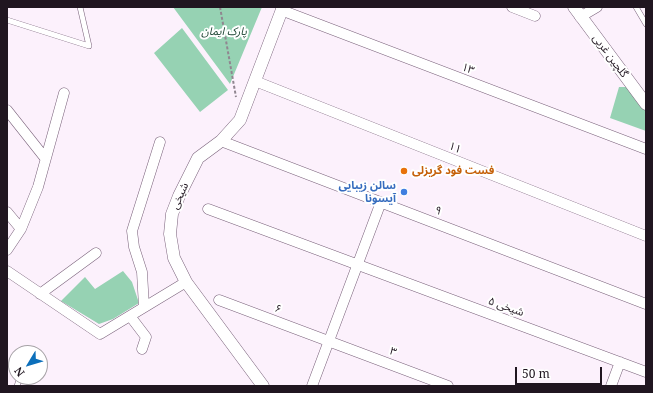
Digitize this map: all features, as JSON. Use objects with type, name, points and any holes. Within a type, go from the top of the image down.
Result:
[{"type":"street","points":[[512,7],[535,16]]},
{"type":"street","points":[[577,12],[597,7]]},
{"type":"street","name":"شیخی","points":[[263,386],[186,282],[174,258],[170,234],[172,214],[179,196],[198,158],[221,141],[240,120],[282,9]]},
{"type":"street","name":"۱۳","points":[[282,9],[646,149]]},
{"type":"street","name":"گلچین غربی","points":[[577,12],[646,104]]},
{"type":"street","name":"۱۱","points":[[255,81],[646,236]]},
{"type":"street","points":[[7,250],[21,229],[38,187],[64,93]]},
{"type":"street","points":[[7,110],[46,158]]},
{"type":"street","name":"۹","points":[[221,141],[646,304]]},
{"type":"street","points":[[144,307],[142,272],[134,247],[132,230],[160,142]]},
{"type":"street","points":[[312,386],[381,202]]},
{"type":"street","name":"شیخی ۵","points":[[208,209],[646,372]]},
{"type":"street","points":[[7,212],[21,229]]},
{"type":"street","points":[[40,294],[96,253]]},
{"type":"street","points":[[7,271],[100,334],[186,282]]},
{"type":"street","name":"۶","points":[[219,300],[329,340]]},
{"type":"street","points":[[130,316],[146,337],[142,349]]},
{"type":"street","name":"۳","points":[[329,340],[448,386]]},
{"type":"street","points":[[611,386],[620,362]]},
{"type":"lane","points":[[7,20],[89,46],[80,7]]},
{"type":"lane","points":[[636,7],[646,24]]},
{"type":"path","points":[[220,7],[236,97]]},
{"type":"green space","name":"پارک ایمان","points":[[173,7],[262,7],[230,84]]},
{"type":"green space","points":[[182,28],[228,90],[200,112],[154,53]]},
{"type":"green space","points":[[619,87],[630,87],[646,107],[646,131],[610,118]]},
{"type":"green space","points":[[123,271],[132,282],[139,303],[113,319],[99,324],[61,301],[85,277],[95,289]]},
{"type":"place","name":"فست فود گریزلی","points":[[404,171]]},
{"type":"place","name":"سالن زیبایی آیسونا","points":[[404,192]]}]
